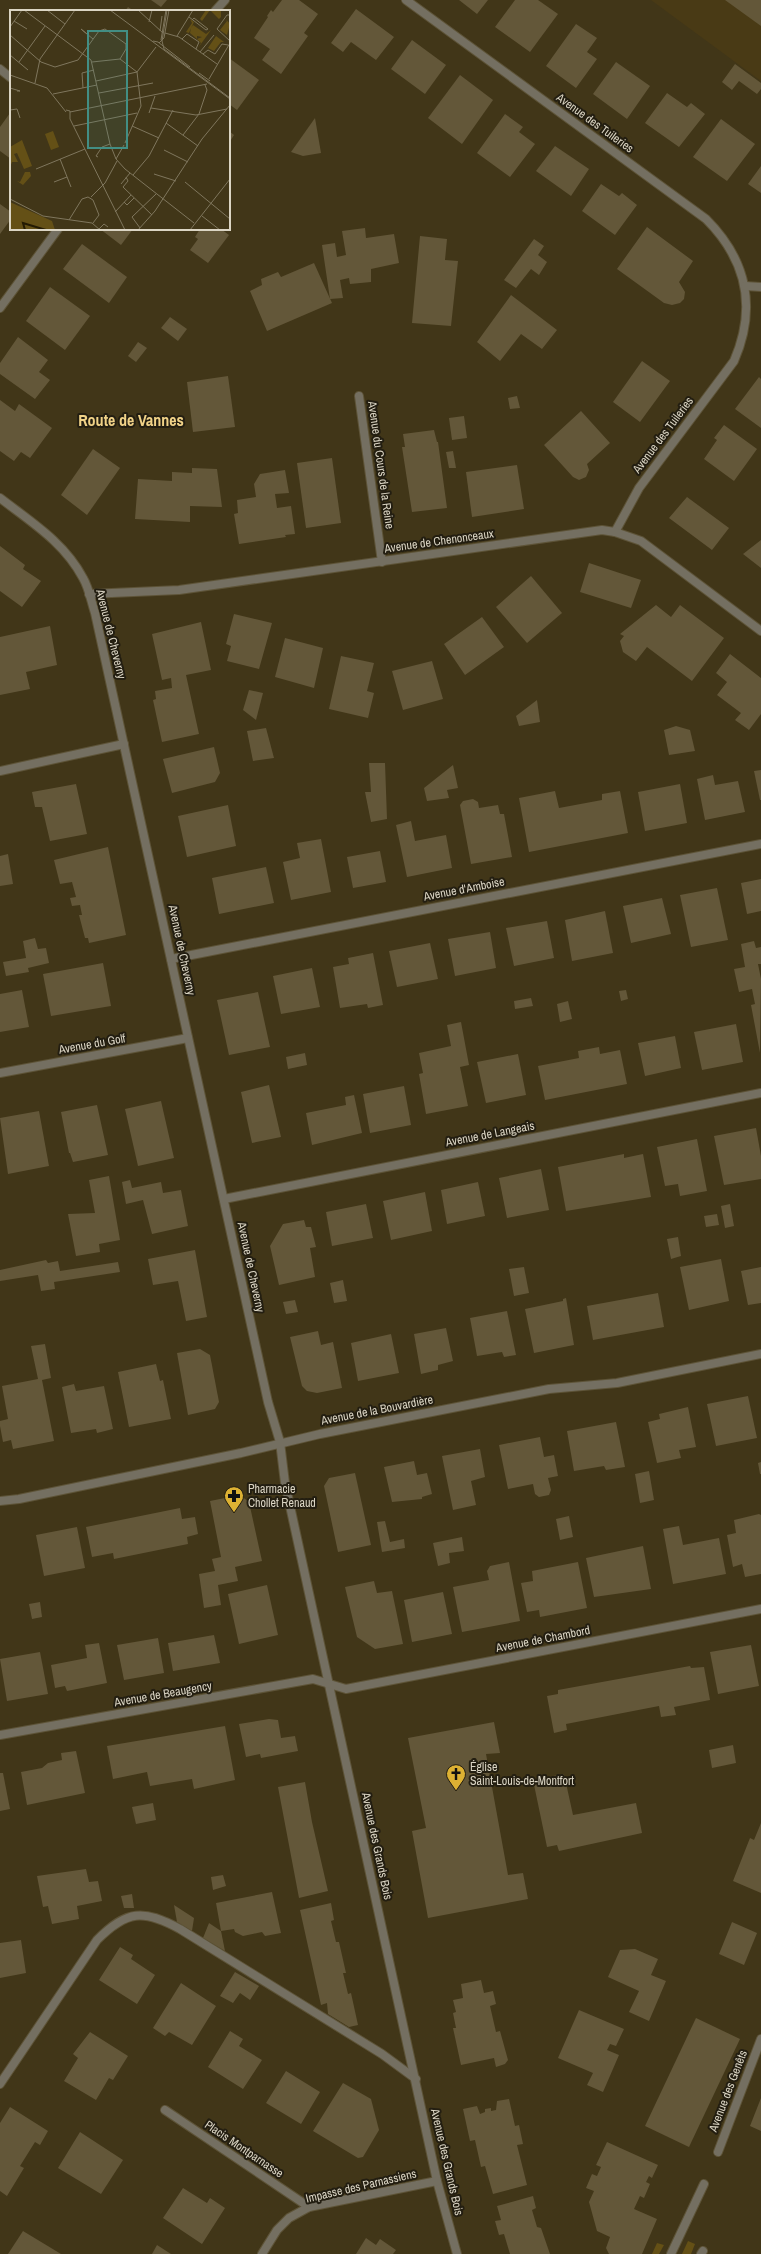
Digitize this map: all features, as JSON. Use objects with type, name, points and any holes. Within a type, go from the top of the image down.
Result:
[{"type":"street","points":[[216,10],[225,0]]},
{"type":"street","name":"Avenue des Tuileries","points":[[406,0],[706,219],[717,230],[734,254],[745,286],[744,332],[734,361],[639,488],[615,532]]},
{"type":"street","points":[[0,69],[10,77]]},
{"type":"street","points":[[0,308],[57,230]]},
{"type":"street","points":[[745,286],[761,287]]},
{"type":"street","name":"Avenue du Cours de la Reine","points":[[359,396],[382,562]]},
{"type":"street","name":"Avenue de Cheverny","points":[[0,498],[64,549],[84,579],[89,594],[101,637],[268,1402],[280,1442]]},
{"type":"street","name":"Avenue de Chenonceaux","points":[[89,594],[179,590],[589,531],[615,532],[641,541],[761,632]]},
{"type":"street","points":[[0,770],[124,744]]},
{"type":"street","name":"Avenue d'Amboise","points":[[171,959],[761,844]]},
{"type":"street","name":"Avenue du Golf","points":[[0,1073],[188,1038]]},
{"type":"street","name":"Avenue de Langeais","points":[[224,1199],[761,1093]]},
{"type":"street","name":"Avenue de la Bouvardière","points":[[0,1501],[27,1498],[241,1453],[280,1442],[549,1389],[617,1383],[761,1354]]},
{"type":"street","name":"Avenue des Grands Bois","points":[[280,1442],[285,1483],[437,2181],[457,2254]]},
{"type":"street","name":"Avenue de Chambord","points":[[329,1684],[346,1689],[761,1609]]},
{"type":"street","name":"Avenue de Beaugency","points":[[0,1735],[313,1679],[329,1684]]},
{"type":"street","points":[[0,2084],[78,1966],[97,1940],[113,1924],[124,1918],[142,1915],[159,1919],[180,1929],[382,2054],[416,2079]]},
{"type":"street","name":"Avenue des Genêts","points":[[718,2152],[761,2039]]},
{"type":"street","name":"Placis Montparnasse","points":[[165,2110],[309,2207]]},
{"type":"street","name":"Impasse des Parnassiens","points":[[262,2254],[277,2230],[290,2218],[309,2207],[437,2181]]},
{"type":"street","points":[[671,2254],[704,2184]]},
{"type":"shaded area","points":[[651,0],[761,0],[761,81]]},
{"type":"shaded area","points":[[688,2241],[695,2244],[691,2254],[682,2254]]},
{"type":"shaded area","points":[[657,2243],[664,2245],[659,2254],[652,2254]]},
{"type":"building","points":[[151,0],[167,0],[161,7]]},
{"type":"building","points":[[282,0],[299,0],[318,14],[304,33],[308,36],[281,74],[262,60],[270,49],[254,38],[271,10],[273,12]]},
{"type":"building","points":[[459,0],[488,0],[477,14]]},
{"type":"building","points":[[515,0],[538,0],[558,14],[530,52],[495,27]]},
{"type":"building","points":[[725,0],[761,0],[761,26]]},
{"type":"building","points":[[128,7],[132,10],[126,10]]},
{"type":"building","points":[[356,9],[394,37],[376,60],[351,42],[343,52],[331,43]]},
{"type":"building","points":[[576,24],[597,38],[587,52],[597,59],[576,88],[546,66]]},
{"type":"building","points":[[412,40],[446,65],[425,94],[391,69]]},
{"type":"building","points":[[230,59],[259,80],[237,110],[230,105]]},
{"type":"building","points":[[616,62],[650,86],[627,119],[593,94]]},
{"type":"building","points":[[735,64],[761,83],[761,89],[757,94],[739,81],[732,90],[722,82]]},
{"type":"building","points":[[460,75],[493,100],[462,144],[428,118]]},
{"type":"building","points":[[667,93],[687,107],[691,103],[705,114],[679,147],[645,123]]},
{"type":"building","points":[[10,113],[10,158],[0,151],[0,127]]},
{"type":"building","points":[[505,114],[523,127],[519,132],[535,144],[510,177],[477,153]]},
{"type":"building","points":[[315,118],[321,153],[303,156],[291,152]]},
{"type":"building","points":[[721,119],[755,144],[727,181],[693,157]]},
{"type":"building","points":[[230,132],[234,135],[230,141]]},
{"type":"building","points":[[555,146],[589,169],[571,196],[536,171]]},
{"type":"building","points":[[761,166],[761,193],[748,184]]},
{"type":"building","points":[[601,184],[619,196],[622,193],[637,205],[615,235],[582,211]]},
{"type":"building","points":[[0,204],[10,211],[10,220],[0,234]]},
{"type":"building","points":[[647,227],[693,261],[679,282],[685,292],[684,299],[680,303],[672,305],[664,303],[617,269]]},
{"type":"building","points":[[365,228],[366,238],[394,234],[399,263],[371,269],[371,282],[350,284],[349,278],[340,280],[343,298],[330,299],[322,245],[335,243],[337,257],[346,255],[342,231]]},
{"type":"building","points":[[101,230],[132,230],[121,245]]},
{"type":"building","points":[[199,230],[222,230],[229,235],[208,263],[190,250],[198,239],[195,237]]},
{"type":"building","points":[[420,236],[447,239],[445,260],[458,261],[451,326],[412,323]]},
{"type":"building","points":[[534,239],[544,246],[538,255],[547,262],[539,275],[531,269],[516,288],[504,280]]},
{"type":"building","points":[[82,244],[127,277],[109,303],[63,269]]},
{"type":"building","points":[[314,263],[332,303],[267,331],[250,291],[262,285],[261,279],[278,272],[281,277]]},
{"type":"building","points":[[50,287],[90,316],[65,350],[26,321]]},
{"type":"building","points":[[511,295],[557,330],[542,349],[521,334],[500,361],[477,342]]},
{"type":"building","points":[[170,317],[187,329],[178,341],[161,328]]},
{"type":"building","points":[[18,337],[48,360],[39,372],[50,380],[35,399],[0,374],[0,363]]},
{"type":"building","points":[[138,342],[147,348],[136,362],[128,356]]},
{"type":"building","points":[[642,361],[670,381],[640,422],[613,402]]},
{"type":"building","points":[[228,376],[235,427],[193,432],[187,382]]},
{"type":"building","points":[[759,377],[761,379],[761,428],[735,409]]},
{"type":"building","points":[[517,396],[520,408],[510,409],[508,398]]},
{"type":"building","points":[[0,400],[15,411],[19,404],[52,428],[30,458],[21,452],[14,461],[0,451]]},
{"type":"building","points":[[581,411],[610,443],[587,464],[589,470],[586,477],[579,480],[573,477],[544,445]]},
{"type":"building","points":[[464,416],[467,438],[452,440],[449,418]]},
{"type":"building","points":[[724,425],[757,449],[734,481],[704,459],[717,440],[714,438]]},
{"type":"building","points":[[434,430],[438,442],[447,508],[412,512],[402,447],[405,447],[403,434]]},
{"type":"building","points":[[93,449],[120,468],[87,515],[61,495]]},
{"type":"building","points":[[453,451],[456,468],[449,468],[446,452]]},
{"type":"building","points":[[332,458],[341,523],[306,528],[297,463]]},
{"type":"building","points":[[517,465],[524,509],[472,517],[466,472]]},
{"type":"building","points":[[192,468],[217,469],[222,507],[190,506],[190,522],[135,519],[138,479],[172,481],[172,472],[192,473]]},
{"type":"building","points":[[285,470],[289,493],[275,494],[277,508],[291,506],[295,534],[285,535],[286,537],[239,544],[234,514],[238,513],[237,500],[256,497],[254,484],[260,474]]},
{"type":"building","points":[[687,497],[729,528],[712,550],[669,518]]},
{"type":"building","points":[[761,540],[761,568],[743,554]]},
{"type":"building","points":[[0,546],[25,565],[23,569],[41,581],[22,607],[0,591]]},
{"type":"building","points":[[589,563],[641,580],[631,608],[580,592]]},
{"type":"building","points":[[531,576],[562,613],[527,643],[496,607]]},
{"type":"building","points":[[656,605],[671,617],[680,605],[724,638],[692,681],[647,647],[636,661],[623,652],[620,641],[624,636],[620,634]]},
{"type":"building","points":[[234,614],[272,623],[259,669],[227,661],[231,646],[226,644]]},
{"type":"building","points":[[482,617],[504,647],[465,675],[444,644]]},
{"type":"building","points":[[201,622],[211,670],[186,675],[199,734],[162,742],[153,700],[156,699],[155,691],[172,688],[171,678],[162,680],[152,634]]},
{"type":"building","points":[[50,626],[57,665],[26,672],[30,689],[0,695],[0,637]]},
{"type":"building","points":[[285,638],[323,648],[314,688],[275,677]]},
{"type":"building","points":[[730,654],[761,678],[761,714],[749,730],[735,720],[741,713],[717,695],[727,682],[716,673]]},
{"type":"building","points":[[341,656],[374,663],[367,691],[374,693],[368,718],[329,709]]},
{"type":"building","points":[[432,661],[443,699],[403,710],[392,671]]},
{"type":"building","points":[[249,690],[263,693],[256,720],[243,710]]},
{"type":"building","points":[[537,700],[540,722],[519,726],[516,716]]},
{"type":"building","points":[[676,726],[690,730],[695,751],[669,755],[664,730]]},
{"type":"building","points":[[266,728],[274,758],[253,761],[247,731]]},
{"type":"building","points":[[214,747],[220,773],[215,782],[172,793],[163,759]]},
{"type":"building","points":[[369,763],[385,763],[387,819],[371,822],[365,792],[371,792]]},
{"type":"building","points":[[453,765],[458,788],[447,790],[449,798],[427,801],[424,788]]},
{"type":"building","points":[[761,770],[761,800],[760,800],[754,771]]},
{"type":"building","points":[[713,775],[715,785],[738,781],[745,812],[705,820],[697,779]]},
{"type":"building","points":[[76,784],[87,834],[50,841],[42,807],[35,807],[32,792]]},
{"type":"building","points":[[680,784],[687,823],[645,831],[638,792]]},
{"type":"building","points":[[555,791],[559,808],[602,800],[602,794],[620,791],[628,833],[529,852],[519,798]]},
{"type":"building","points":[[473,799],[478,802],[479,808],[498,805],[500,814],[504,814],[512,857],[471,864],[460,805],[463,801]]},
{"type":"building","points":[[228,805],[236,846],[187,857],[178,816]]},
{"type":"building","points":[[411,821],[415,841],[446,835],[452,868],[407,877],[396,825]]},
{"type":"building","points":[[321,839],[331,892],[291,900],[283,862],[300,858],[297,843]]},
{"type":"building","points":[[108,847],[126,935],[89,943],[88,938],[85,938],[79,915],[82,915],[80,905],[72,906],[70,898],[76,897],[72,882],[60,884],[54,860]]},
{"type":"building","points":[[380,851],[386,882],[353,888],[347,857]]},
{"type":"building","points":[[8,854],[13,884],[0,886],[0,856]]},
{"type":"building","points":[[266,867],[274,903],[219,914],[212,878]]},
{"type":"building","points":[[761,879],[761,911],[747,914],[741,883]]},
{"type":"building","points":[[717,888],[728,940],[691,947],[680,895]]},
{"type":"building","points":[[662,898],[671,934],[631,943],[623,906]]},
{"type":"building","points":[[605,911],[613,953],[572,961],[565,920]]},
{"type":"building","points":[[547,921],[554,958],[514,966],[506,928]]},
{"type":"building","points":[[490,932],[496,968],[455,976],[448,939]]},
{"type":"building","points":[[35,938],[38,949],[46,948],[49,963],[28,968],[29,972],[6,976],[3,962],[26,958],[23,941]]},
{"type":"building","points":[[754,941],[756,948],[761,947],[761,964],[758,964],[761,979],[760,1053],[751,1005],[755,1004],[752,989],[739,992],[734,969],[745,967],[741,944]]},
{"type":"building","points":[[430,943],[438,979],[397,987],[389,951]]},
{"type":"building","points":[[373,953],[383,1005],[368,1008],[367,1004],[340,1008],[333,967],[349,964],[348,958]]},
{"type":"building","points":[[103,963],[111,1006],[51,1016],[43,974]]},
{"type":"building","points":[[312,968],[320,1007],[281,1014],[273,976]]},
{"type":"building","points":[[22,990],[29,1027],[0,1032],[0,994]]},
{"type":"building","points":[[626,990],[628,999],[621,1001],[619,991]]},
{"type":"building","points":[[258,992],[270,1047],[229,1055],[217,1000]]},
{"type":"building","points":[[531,998],[533,1006],[515,1009],[514,1001]]},
{"type":"building","points":[[568,1001],[572,1019],[560,1022],[557,1004]]},
{"type":"building","points":[[461,1022],[469,1065],[460,1067],[468,1106],[426,1114],[419,1074],[423,1073],[419,1053],[451,1046],[447,1025]]},
{"type":"building","points":[[736,1024],[743,1062],[702,1070],[694,1032]]},
{"type":"building","points":[[675,1036],[681,1068],[645,1076],[638,1043]]},
{"type":"building","points":[[599,1047],[600,1054],[620,1050],[627,1084],[545,1100],[538,1066],[579,1058],[578,1051]]},
{"type":"building","points":[[305,1053],[307,1065],[288,1069],[286,1057]]},
{"type":"building","points":[[518,1054],[526,1095],[486,1103],[477,1062]]},
{"type":"building","points":[[269,1085],[281,1137],[252,1143],[241,1092]]},
{"type":"building","points":[[404,1086],[411,1125],[370,1133],[363,1094]]},
{"type":"building","points":[[354,1095],[362,1133],[312,1145],[306,1113],[346,1105],[345,1097]]},
{"type":"building","points":[[161,1101],[174,1158],[138,1166],[125,1109]]},
{"type":"building","points":[[97,1105],[108,1155],[73,1162],[69,1153],[61,1112]]},
{"type":"building","points":[[39,1111],[49,1166],[8,1174],[0,1118]]},
{"type":"building","points":[[756,1128],[761,1156],[761,1179],[724,1185],[714,1136]]},
{"type":"building","points":[[697,1139],[707,1191],[680,1196],[678,1184],[665,1186],[657,1147]]},
{"type":"building","points":[[624,1154],[624,1158],[643,1154],[651,1197],[566,1211],[558,1167]]},
{"type":"building","points":[[541,1169],[549,1210],[507,1218],[499,1178]]},
{"type":"building","points":[[109,1176],[120,1240],[99,1244],[100,1252],[76,1256],[68,1214],[95,1213],[89,1180]]},
{"type":"building","points":[[130,1180],[132,1188],[161,1182],[163,1193],[181,1190],[188,1226],[152,1234],[143,1200],[126,1204],[122,1182]]},
{"type":"building","points":[[478,1182],[485,1216],[447,1224],[441,1190]]},
{"type":"building","points":[[425,1192],[432,1231],[391,1240],[383,1201]]},
{"type":"building","points":[[366,1204],[373,1238],[332,1246],[326,1212]]},
{"type":"building","points":[[730,1204],[734,1226],[725,1228],[721,1206]]},
{"type":"building","points":[[717,1214],[719,1225],[706,1227],[704,1216]]},
{"type":"building","points":[[304,1220],[306,1227],[311,1227],[316,1247],[310,1248],[315,1277],[279,1285],[270,1246],[283,1224]]},
{"type":"building","points":[[678,1237],[681,1256],[671,1259],[667,1239]]},
{"type":"building","points":[[195,1250],[207,1317],[186,1321],[178,1281],[153,1285],[148,1259]]},
{"type":"building","points":[[721,1259],[729,1301],[689,1310],[680,1267]]},
{"type":"building","points":[[46,1260],[48,1263],[58,1261],[60,1271],[118,1262],[120,1272],[54,1282],[55,1289],[41,1291],[38,1275],[0,1281],[0,1270]]},
{"type":"building","points":[[524,1267],[529,1293],[514,1296],[509,1269]]},
{"type":"building","points":[[761,1267],[761,1303],[748,1305],[741,1271]]},
{"type":"building","points":[[343,1280],[347,1301],[334,1303],[330,1283]]},
{"type":"building","points":[[658,1293],[664,1327],[593,1340],[587,1306]]},
{"type":"building","points":[[566,1298],[574,1345],[534,1353],[525,1309],[563,1301],[563,1299]]},
{"type":"building","points":[[295,1300],[298,1312],[286,1314],[283,1302]]},
{"type":"building","points":[[507,1311],[516,1355],[504,1357],[502,1352],[477,1356],[470,1318]]},
{"type":"building","points":[[446,1328],[453,1361],[438,1365],[438,1370],[421,1374],[414,1334]]},
{"type":"building","points":[[318,1331],[321,1345],[333,1342],[342,1388],[317,1393],[307,1391],[302,1386],[290,1337]]},
{"type":"building","points":[[391,1334],[399,1373],[358,1381],[351,1343]]},
{"type":"building","points":[[45,1344],[51,1378],[42,1380],[54,1441],[13,1449],[11,1440],[3,1442],[0,1426],[0,1421],[8,1419],[2,1386],[38,1379],[31,1346]]},
{"type":"building","points":[[200,1349],[210,1355],[219,1402],[215,1409],[188,1415],[177,1353]]},
{"type":"building","points":[[156,1364],[160,1381],[163,1380],[171,1419],[129,1427],[118,1372]]},
{"type":"building","points":[[74,1384],[76,1391],[104,1386],[113,1429],[97,1433],[96,1429],[71,1433],[62,1387]]},
{"type":"building","points":[[748,1396],[757,1438],[716,1446],[707,1404]]},
{"type":"building","points":[[688,1407],[696,1447],[679,1450],[681,1458],[657,1463],[648,1422],[660,1419],[659,1414]]},
{"type":"building","points":[[616,1422],[625,1467],[606,1470],[604,1466],[574,1471],[567,1431]]},
{"type":"building","points":[[540,1437],[544,1457],[554,1455],[558,1476],[548,1478],[551,1490],[549,1495],[539,1497],[535,1494],[533,1484],[508,1489],[499,1445]]},
{"type":"building","points":[[480,1449],[485,1477],[471,1481],[476,1505],[453,1510],[442,1456]]},
{"type":"building","points":[[414,1461],[417,1475],[427,1473],[432,1494],[422,1497],[422,1499],[392,1502],[384,1467]]},
{"type":"building","points":[[761,1462],[761,1474],[760,1474],[758,1463]]},
{"type":"building","points":[[649,1471],[654,1500],[640,1503],[635,1474]]},
{"type":"building","points":[[355,1473],[371,1545],[338,1552],[324,1486],[329,1478]]},
{"type":"building","points":[[240,1495],[249,1502],[262,1561],[235,1567],[238,1581],[218,1585],[221,1605],[204,1608],[199,1574],[215,1571],[212,1559],[221,1557],[210,1501]]},
{"type":"building","points":[[180,1508],[182,1519],[195,1517],[198,1534],[187,1537],[188,1544],[114,1559],[113,1553],[92,1557],[86,1527]]},
{"type":"building","points":[[759,1514],[761,1515],[761,1574],[745,1577],[742,1564],[733,1567],[727,1535],[736,1533],[734,1520]]},
{"type":"building","points":[[569,1516],[573,1537],[560,1540],[556,1519]]},
{"type":"building","points":[[385,1521],[390,1542],[404,1539],[405,1548],[382,1552],[377,1522]]},
{"type":"building","points":[[679,1526],[683,1545],[719,1538],[726,1574],[673,1584],[663,1529]]},
{"type":"building","points":[[77,1527],[85,1568],[44,1576],[36,1535]]},
{"type":"building","points":[[462,1537],[464,1551],[449,1553],[450,1563],[438,1566],[433,1543]]},
{"type":"building","points":[[643,1546],[651,1589],[594,1597],[586,1558]]},
{"type":"building","points":[[509,1562],[520,1621],[462,1632],[453,1587],[489,1580],[487,1571],[490,1566]]},
{"type":"building","points":[[578,1562],[587,1608],[540,1617],[539,1610],[527,1612],[521,1583],[533,1581],[532,1571]]},
{"type":"building","points":[[374,1581],[377,1593],[392,1591],[403,1644],[375,1649],[357,1637],[345,1587]]},
{"type":"building","points":[[267,1585],[278,1635],[239,1644],[228,1594]]},
{"type":"building","points":[[443,1592],[452,1634],[412,1642],[404,1600]]},
{"type":"building","points":[[40,1602],[42,1617],[32,1619],[29,1604]]},
{"type":"building","points":[[214,1635],[220,1663],[173,1671],[168,1643]]},
{"type":"building","points":[[158,1638],[164,1673],[124,1680],[117,1645]]},
{"type":"building","points":[[99,1643],[107,1683],[67,1691],[65,1686],[55,1688],[51,1665],[87,1658],[85,1645]]},
{"type":"building","points":[[751,1645],[759,1686],[718,1694],[710,1652]]},
{"type":"building","points":[[40,1652],[48,1694],[7,1701],[0,1659]]},
{"type":"building","points":[[690,1666],[691,1668],[704,1667],[710,1700],[674,1707],[676,1715],[661,1717],[659,1706],[566,1724],[567,1730],[554,1733],[547,1696],[558,1694],[558,1690]]},
{"type":"building","points":[[269,1719],[278,1720],[281,1738],[295,1736],[298,1751],[261,1758],[260,1754],[246,1757],[239,1724]]},
{"type":"building","name":"Église Saint-Louis-de-Montfort","points":[[494,1722],[500,1753],[486,1754],[508,1875],[523,1873],[528,1899],[428,1918],[412,1831],[426,1828],[408,1738]]},
{"type":"building","points":[[225,1726],[235,1780],[194,1789],[192,1779],[150,1786],[147,1772],[113,1779],[107,1746]]},
{"type":"building","points":[[733,1745],[736,1763],[712,1768],[709,1750]]},
{"type":"building","points":[[76,1751],[85,1793],[27,1805],[21,1772],[42,1768],[48,1763],[62,1760],[61,1753]]},
{"type":"building","points":[[0,1773],[3,1773],[10,1809],[0,1811]]},
{"type":"building","points":[[564,1774],[573,1815],[636,1803],[642,1833],[559,1851],[557,1845],[547,1847],[533,1780]]},
{"type":"building","points":[[305,1782],[312,1822],[328,1891],[299,1898],[278,1787]]},
{"type":"building","points":[[153,1803],[156,1820],[136,1824],[132,1807]]},
{"type":"building","points":[[761,1823],[761,1893],[733,1881],[750,1838],[754,1840]]},
{"type":"building","points":[[86,1869],[89,1882],[98,1881],[102,1901],[77,1906],[79,1919],[52,1924],[48,1906],[43,1907],[37,1876]]},
{"type":"building","points":[[223,1875],[226,1886],[213,1890],[211,1877]]},
{"type":"building","points":[[272,1892],[281,1933],[265,1936],[262,1932],[243,1936],[235,1932],[234,1929],[221,1931],[216,1903]]},
{"type":"building","points":[[132,1894],[134,1908],[124,1908],[121,1896]]},
{"type":"building","points":[[331,1903],[334,1920],[331,1921],[336,1942],[339,1942],[346,1973],[343,1973],[348,1994],[351,1993],[358,2025],[349,2027],[328,2014],[327,2003],[321,2005],[300,1910]]},
{"type":"building","points":[[174,1905],[194,1918],[192,1931],[177,1922]]},
{"type":"building","points":[[732,1922],[757,1933],[744,1965],[719,1954]]},
{"type":"building","points":[[209,1923],[221,1931],[225,1951],[203,1938]]},
{"type":"building","points":[[21,1940],[26,1973],[0,1978],[0,1943]]},
{"type":"building","points":[[120,1947],[133,1955],[131,1959],[155,1975],[137,2004],[99,1980]]},
{"type":"building","points":[[635,1949],[658,1959],[651,1975],[666,1981],[649,2021],[629,2012],[639,1991],[608,1977],[620,1950]]},
{"type":"building","points":[[235,1972],[259,1986],[250,2000],[240,1993],[233,2003],[220,1996]]},
{"type":"building","points":[[481,1980],[484,1993],[493,1991],[496,2004],[490,2006],[496,2032],[500,2031],[508,2060],[505,2064],[496,2067],[494,2058],[461,2065],[453,2028],[456,2028],[453,2013],[456,2012],[453,2000],[463,1998],[461,1984]]},
{"type":"building","points":[[181,1983],[216,2006],[192,2045],[169,2032],[165,2036],[153,2028]]},
{"type":"building","points":[[579,2010],[624,2029],[616,2046],[610,2044],[607,2050],[619,2055],[603,2092],[587,2085],[593,2073],[558,2058]]},
{"type":"building","points":[[696,2018],[740,2039],[689,2147],[645,2126]]},
{"type":"building","points":[[230,2031],[243,2039],[239,2046],[262,2060],[243,2089],[208,2067]]},
{"type":"building","points":[[90,2032],[128,2056],[113,2080],[109,2078],[96,2100],[64,2081],[78,2058],[73,2054]]},
{"type":"building","points":[[286,2071],[320,2092],[301,2124],[266,2103]]},
{"type":"building","points":[[343,2083],[371,2099],[379,2130],[363,2157],[358,2158],[313,2131]]},
{"type":"building","points":[[761,2098],[761,2131],[750,2126]]},
{"type":"building","points":[[509,2099],[515,2126],[519,2125],[523,2144],[517,2145],[527,2185],[493,2194],[485,2166],[481,2167],[475,2140],[470,2141],[463,2109],[477,2106],[480,2114],[485,2112],[485,2109],[491,2108],[491,2111],[496,2110],[497,2101]]},
{"type":"building","points":[[10,2107],[48,2131],[40,2145],[35,2142],[20,2166],[24,2168],[7,2196],[0,2191],[0,2123]]},
{"type":"building","points":[[80,2132],[123,2160],[101,2194],[58,2168]]},
{"type":"building","points":[[607,2142],[658,2165],[652,2178],[649,2176],[646,2182],[650,2184],[644,2198],[640,2196],[634,2209],[657,2219],[642,2254],[609,2254],[606,2248],[610,2237],[597,2231],[589,2202],[594,2191],[586,2188],[592,2174],[597,2176],[601,2167],[596,2165]]},
{"type":"building","points":[[183,2188],[207,2203],[210,2198],[225,2208],[202,2244],[163,2218]]},
{"type":"building","points":[[533,2196],[536,2208],[532,2210],[537,2227],[541,2228],[550,2254],[510,2254],[504,2234],[499,2235],[495,2221],[501,2220],[497,2206]]},
{"type":"building","points":[[23,2231],[61,2254],[8,2254]]},
{"type":"building","points":[[366,2238],[376,2245],[380,2239],[396,2250],[393,2254],[356,2254]]},
{"type":"building","points":[[157,2245],[171,2254],[152,2254]]},
{"type":"place","name":"Pharmacie Chollet Renaud","points":[[234,1513]]},
{"type":"place","name":"Église Saint-Louis-de-Montfort","points":[[456,1791]]},
{"type":"district","name":"Route de Vannes","points":[[131,420]]}]
